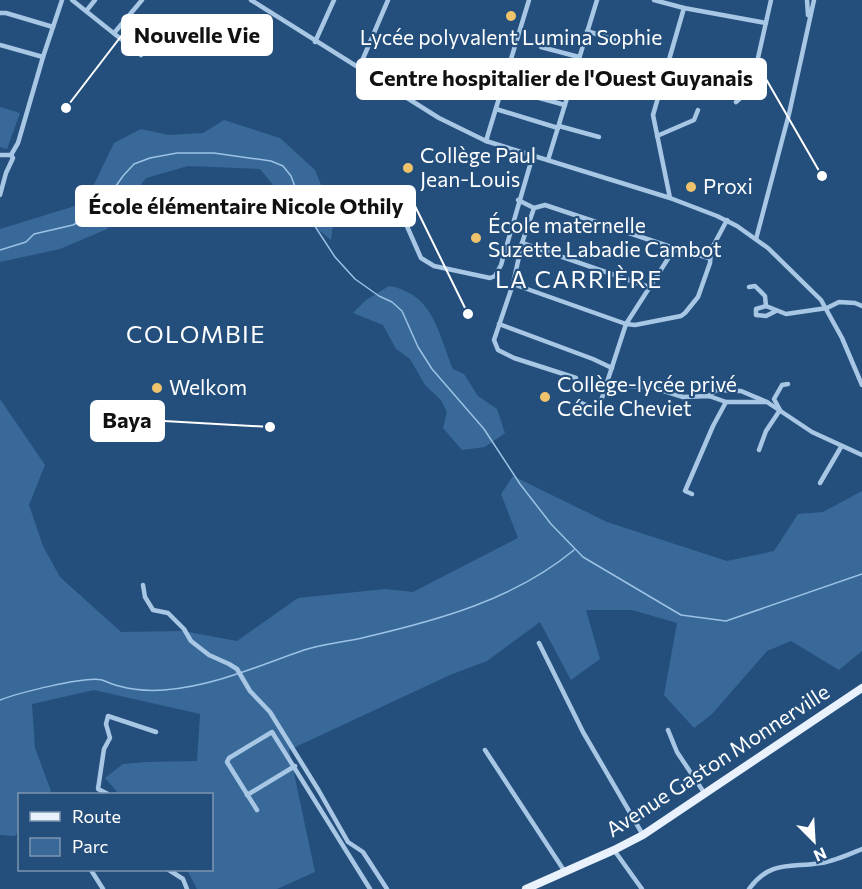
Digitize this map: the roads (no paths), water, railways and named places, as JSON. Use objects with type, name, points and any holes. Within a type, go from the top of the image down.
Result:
[{"type":"main road","name":"Avenue Gaston Monnerville","points":[[526,889],[643,835],[862,688]]},
{"type":"street","points":[[0,195],[13,158],[11,155],[20,140],[52,27],[62,0]]},
{"type":"street","points":[[72,0],[141,55]]},
{"type":"street","points":[[87,10],[95,0]]},
{"type":"street","points":[[115,32],[142,0]]},
{"type":"street","points":[[251,0],[439,118],[486,141],[670,198],[726,220],[756,239],[794,272],[827,308],[862,385]]},
{"type":"street","points":[[315,42],[334,0]]},
{"type":"street","points":[[358,68],[388,0]]},
{"type":"street","points":[[486,141],[529,0]]},
{"type":"street","points":[[548,160],[597,0]]},
{"type":"street","points":[[654,0],[684,8],[766,23]]},
{"type":"street","points":[[736,102],[748,93],[752,86],[771,0]]},
{"type":"street","points":[[807,0],[808,21]]},
{"type":"street","points":[[756,239],[788,120],[814,0]]},
{"type":"street","points":[[670,198],[653,115],[684,8]]},
{"type":"street","points":[[3,13],[52,27]]},
{"type":"street","points":[[587,31],[624,43]]},
{"type":"street","points":[[0,45],[43,57]]},
{"type":"street","points":[[542,48],[579,57]]},
{"type":"street","points":[[667,66],[752,86]]},
{"type":"street","points":[[573,78],[610,91]]},
{"type":"street","points":[[532,96],[565,105]]},
{"type":"street","points":[[496,109],[599,137]]},
{"type":"street","points":[[657,136],[694,120],[698,110]]},
{"type":"street","points":[[0,155],[11,155]]},
{"type":"street","points":[[406,224],[421,258],[434,266],[490,278],[498,273],[501,265],[518,200],[533,155]]},
{"type":"street","points":[[518,200],[534,208],[545,205],[710,258]]},
{"type":"street","points":[[534,208],[522,243],[513,284],[494,340],[498,350],[514,358],[576,378]]},
{"type":"street","points":[[513,284],[626,324],[635,325],[665,320],[685,313],[701,291],[710,262],[711,250],[726,220]]},
{"type":"street","points":[[522,243],[649,287]]},
{"type":"street","points":[[579,402],[597,410],[626,324],[669,257],[677,249]]},
{"type":"street","points":[[750,287],[755,286],[765,296],[766,306]]},
{"type":"street","points":[[776,311],[766,316],[756,315],[756,309],[766,306],[786,314],[827,308],[838,302],[855,303],[862,306]]},
{"type":"street","points":[[499,324],[612,368]]},
{"type":"street","points":[[780,410],[774,399],[782,386],[788,384]]},
{"type":"street","points":[[606,385],[648,386],[685,397],[709,396],[726,402],[767,402]]},
{"type":"street","points":[[709,396],[716,390],[741,391],[767,402],[812,432],[862,455]]},
{"type":"street","points":[[692,494],[685,491],[726,402]]},
{"type":"street","points":[[759,450],[766,431],[780,410]]},
{"type":"street","points":[[812,432],[817,425]]},
{"type":"street","points":[[820,483],[841,447]]},
{"type":"street","points":[[143,585],[145,597],[153,610],[168,614],[184,629],[191,641],[209,655],[237,669],[250,691],[270,712],[348,842],[363,852],[387,889]]},
{"type":"street","points":[[539,643],[583,732],[643,835]]},
{"type":"street","points":[[105,793],[98,789],[104,749],[110,738],[106,724],[108,716],[156,732]]},
{"type":"street","points":[[668,730],[677,752],[705,794]]},
{"type":"street","points":[[256,810],[227,762],[229,758],[272,732],[370,889]]},
{"type":"street","points":[[485,750],[565,872]]},
{"type":"street","points":[[247,795],[295,766]]},
{"type":"street","points":[[748,889],[758,877],[777,867],[824,863],[862,849]]},
{"type":"street","points":[[614,850],[642,889]]},
{"type":"street","points":[[92,871],[103,889]]},
{"type":"street","points":[[171,871],[183,879],[187,889]]},
{"type":"waterway","points":[[0,250],[26,242],[34,234],[73,225],[99,210],[134,164],[150,158],[177,153],[214,153],[271,161],[283,166],[291,176],[303,208],[335,257],[355,279],[392,302],[402,311],[418,347],[432,369],[484,429],[520,484],[551,524],[583,557],[681,615],[726,621],[862,574]]},
{"type":"waterway","points":[[0,700],[81,680],[102,680],[124,687],[153,690],[182,688],[218,680],[304,650],[421,623],[475,606],[527,582],[574,550]]},
{"type":"place","name":"Lycée polyvalent Lumina Sophie","points":[[511,16]]},
{"type":"place","name":"Nouvelle Vie","points":[[66,108]]},
{"type":"place","name":"Collège Paul Jean-Louis","points":[[408,168]]},
{"type":"place","name":"Centre hospitalier de l'Ouest Guyanais","points":[[822,176]]},
{"type":"place","name":"Proxi","points":[[691,187]]},
{"type":"place","name":"École maternelle Suzette Labadie Cambot","points":[[476,238]]},
{"type":"place","name":"École élémentaire Nicole Othily","points":[[468,314]]},
{"type":"place","name":"Welkom","points":[[157,388]]},
{"type":"place","name":"Collège-lycée privé Cécile Cheviet","points":[[545,397]]},
{"type":"place","name":"Baya","points":[[270,427]]},
{"type":"district","name":"LA CARRIÈRE","points":[[579,280]]},
{"type":"district","name":"COLOMBIE","points":[[196,335]]}]
